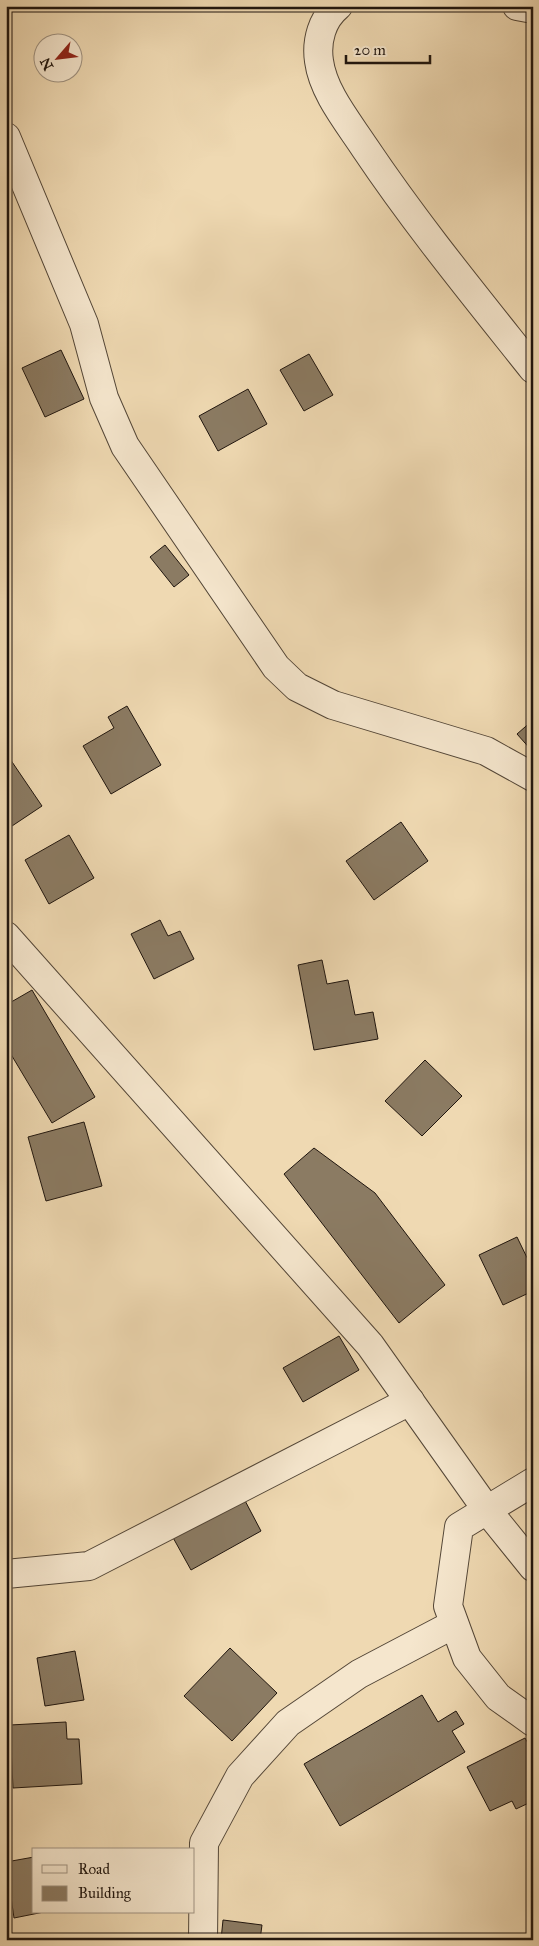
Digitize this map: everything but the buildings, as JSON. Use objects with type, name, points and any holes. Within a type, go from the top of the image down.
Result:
[{"type":"street","points":[[338,6],[331,12],[319,35],[319,61],[334,102],[400,200],[533,369]]},
{"type":"street","points":[[517,6],[533,9]]},
{"type":"street","points":[[6,137],[84,324],[104,398],[124,446],[276,667],[296,687],[332,705],[486,751],[533,777]]},
{"type":"street","points":[[6,936],[370,1345],[487,1510],[533,1567]]},
{"type":"street","points":[[6,1574],[89,1566],[410,1401]]},
{"type":"street","points":[[533,1482],[459,1527],[448,1606],[467,1658],[498,1697],[533,1722]]},
{"type":"street","points":[[203,1940],[204,1843],[240,1776],[288,1723],[359,1674],[454,1624]]}]
